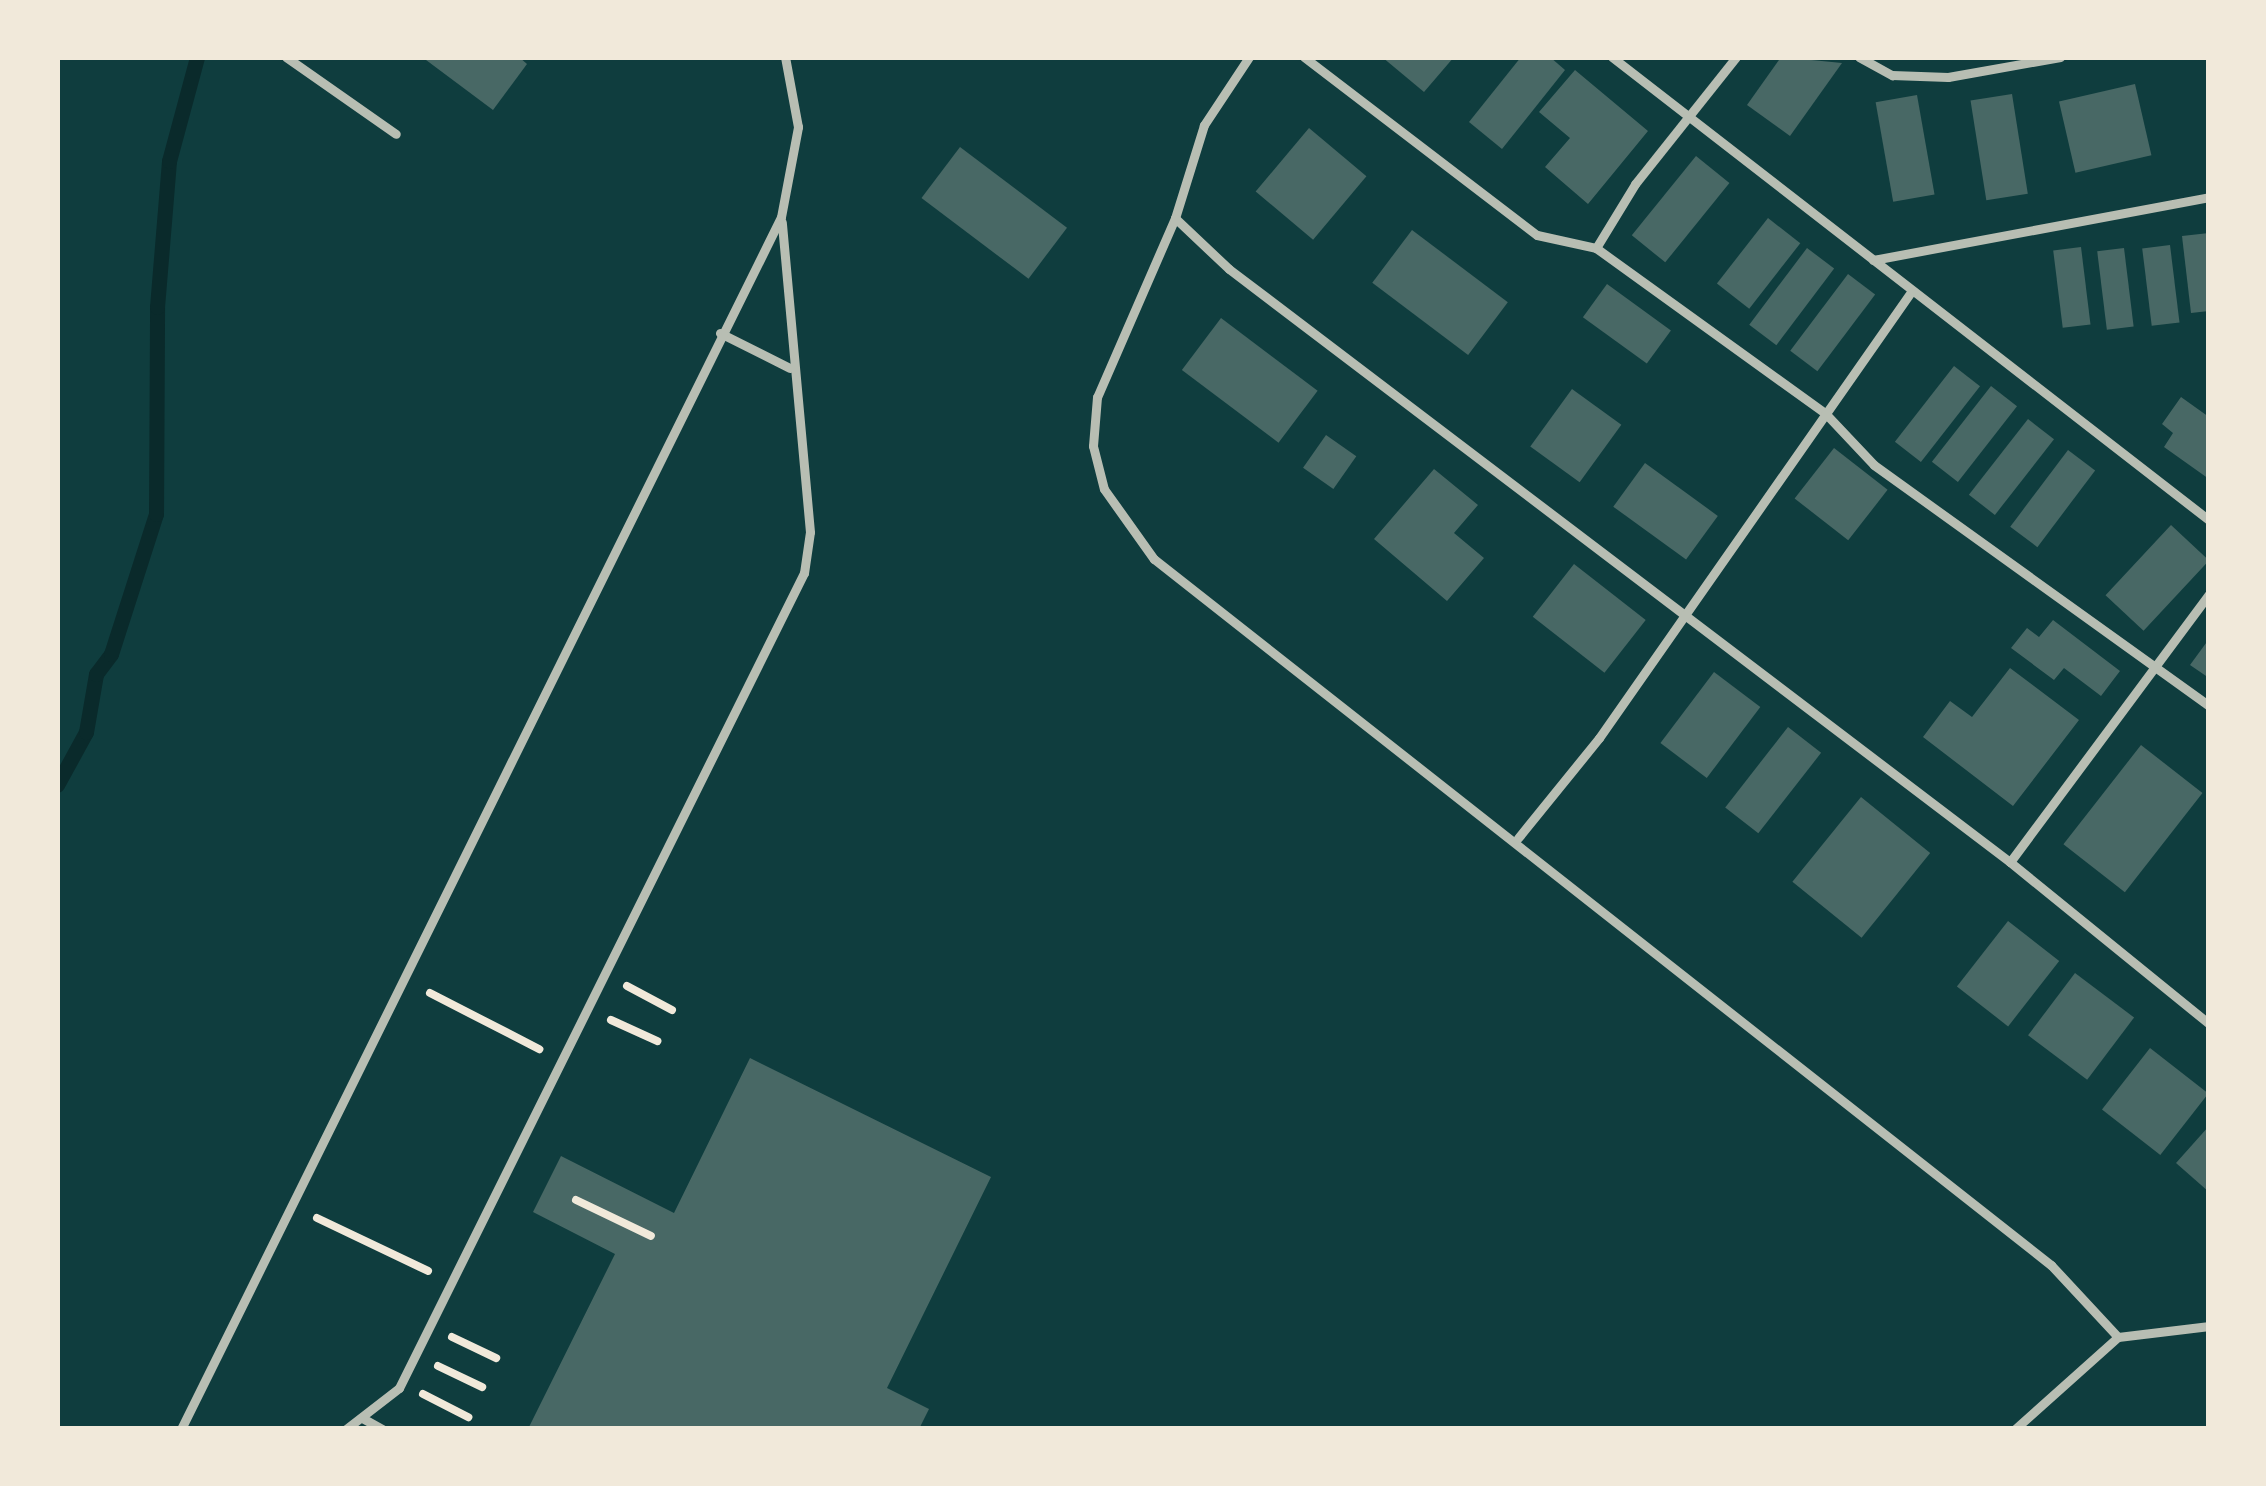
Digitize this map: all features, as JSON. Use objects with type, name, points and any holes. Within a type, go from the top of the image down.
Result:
[{"type":"lane","points":[[286,57],[396,134]]},
{"type":"lane","points":[[346,1429],[364,1420],[401,1383],[804,573],[810,532],[790,368],[782,217],[798,127],[785,57]]},
{"type":"lane","points":[[1249,57],[1204,124],[1175,218],[1097,397],[1093,446],[1105,489],[1123,522],[1184,585],[1518,838],[2050,1265],[2118,1337]]},
{"type":"lane","points":[[1304,57],[1537,235],[1596,248],[1825,413],[1874,465],[2209,706]]},
{"type":"lane","points":[[1612,57],[1686,119],[2209,520]]},
{"type":"lane","points":[[1596,248],[1686,119],[1736,57]]},
{"type":"lane","points":[[1859,57],[1892,75],[1948,77],[2060,57]]},
{"type":"lane","points":[[1873,260],[2209,197]]},
{"type":"lane","points":[[182,1429],[720,333],[782,217]]},
{"type":"lane","points":[[1175,218],[1229,269],[1687,613],[2010,862],[2209,1024]]},
{"type":"lane","points":[[1518,838],[1687,613],[1911,292]]},
{"type":"lane","points":[[720,333],[790,368]]},
{"type":"lane","points":[[2010,862],[2209,594]]},
{"type":"lane","points":[[2014,1429],[2118,1337],[2209,1326]]},
{"type":"lane","points":[[364,1420],[382,1429]]},
{"type":"path","points":[[604,975],[672,1010]]},
{"type":"path","points":[[457,1007],[562,1060]]},
{"type":"path","points":[[588,1009],[656,1042]]},
{"type":"path","points":[[576,1200],[651,1235]]},
{"type":"path","points":[[345,1230],[451,1282]]},
{"type":"path","points":[[430,1325],[496,1358]]},
{"type":"path","points":[[415,1355],[482,1387]]},
{"type":"path","points":[[401,1383],[468,1418]]},
{"type":"building","points":[[422,57],[519,57],[527,64],[493,110]]},
{"type":"building","points":[[1382,57],[1454,57],[1424,92]]},
{"type":"building","points":[[1521,57],[1550,57],[1565,70],[1502,149],[1469,122]]},
{"type":"building","points":[[1781,57],[1842,63],[1790,136],[1747,105]]},
{"type":"building","points":[[1575,70],[1648,131],[1588,204],[1545,167],[1570,138],[1539,112]]},
{"type":"building","points":[[2135,84],[2151,155],[2075,173],[2059,102]]},
{"type":"building","points":[[2012,94],[2028,194],[1986,200],[1971,101]]},
{"type":"building","points":[[1917,95],[1935,194],[1893,202],[1876,102]]},
{"type":"building","points":[[1309,128],[1366,176],[1313,240],[1256,192]]},
{"type":"building","points":[[960,147],[1067,228],[1029,279],[921,198]]},
{"type":"building","points":[[1696,156],[1729,183],[1665,262],[1632,235]]},
{"type":"building","points":[[1768,218],[1800,243],[1749,309],[1717,283]]},
{"type":"building","points":[[1412,230],[1508,302],[1468,355],[1372,283]]},
{"type":"building","points":[[2209,233],[2209,311],[2191,313],[2182,236]]},
{"type":"building","points":[[2170,245],[2180,322],[2152,326],[2142,248]]},
{"type":"building","points":[[2081,247],[2091,324],[2063,328],[2053,250]]},
{"type":"building","points":[[1807,248],[1834,268],[1776,345],[1749,325]]},
{"type":"building","points":[[2124,248],[2134,326],[2107,330],[2097,251]]},
{"type":"building","points":[[1848,274],[1875,294],[1817,371],[1790,351]]},
{"type":"building","points":[[1607,284],[1671,330],[1647,364],[1583,317]]},
{"type":"building","points":[[1221,318],[1318,391],[1279,443],[1182,370]]},
{"type":"building","points":[[1954,366],[1980,386],[1921,462],[1895,442]]},
{"type":"building","points":[[1991,386],[2017,406],[1958,482],[1932,462]]},
{"type":"building","points":[[1572,389],[1621,425],[1580,482],[1530,446]]},
{"type":"building","points":[[2181,397],[2209,417],[2209,479],[2164,447],[2173,433],[2162,424]]},
{"type":"building","points":[[2028,419],[2054,439],[1995,515],[1969,495]]},
{"type":"building","points":[[1326,435],[1356,456],[1333,489],[1303,468]]},
{"type":"building","points":[[1834,448],[1888,490],[1848,540],[1795,498]]},
{"type":"building","points":[[2068,450],[2095,470],[2037,547],[2010,527]]},
{"type":"building","points":[[1645,463],[1718,516],[1686,560],[1613,507]]},
{"type":"building","points":[[1434,469],[1478,505],[1454,533],[1484,558],[1447,601],[1374,539]]},
{"type":"building","points":[[2171,525],[2209,560],[2144,631],[2106,595]]},
{"type":"building","points":[[1574,564],[1646,620],[1604,673],[1533,617]]},
{"type":"building","points":[[2053,620],[2120,671],[2101,696],[2064,668],[2054,680],[2011,648],[2027,628],[2039,637]]},
{"type":"building","points":[[2209,639],[2209,678],[2190,665]]},
{"type":"building","points":[[2010,668],[2079,720],[2013,806],[1923,737],[1950,701],[1972,717]]},
{"type":"building","points":[[1714,672],[1760,707],[1707,778],[1660,743]]},
{"type":"building","points":[[1788,727],[1821,753],[1758,833],[1725,807]]},
{"type":"building","points":[[2141,745],[2202,793],[2125,892],[2063,844]]},
{"type":"building","points":[[1861,797],[1930,853],[1862,938],[1792,882]]},
{"type":"building","points":[[2008,921],[2059,961],[2008,1026],[1957,986]]},
{"type":"building","points":[[2075,973],[2134,1018],[2087,1080],[2028,1035]]},
{"type":"building","points":[[2150,1048],[2208,1094],[2160,1155],[2102,1109]]},
{"type":"building","points":[[750,1058],[991,1177],[887,1388],[929,1409],[919,1429],[528,1429],[615,1254],[533,1212],[561,1156],[674,1213]]},
{"type":"building","points":[[2209,1126],[2209,1192],[2176,1163]]},
{"type":"waterway","points":[[57,785],[86,732],[96,674],[111,654],[156,514],[157,307],[169,161],[197,57]]}]
